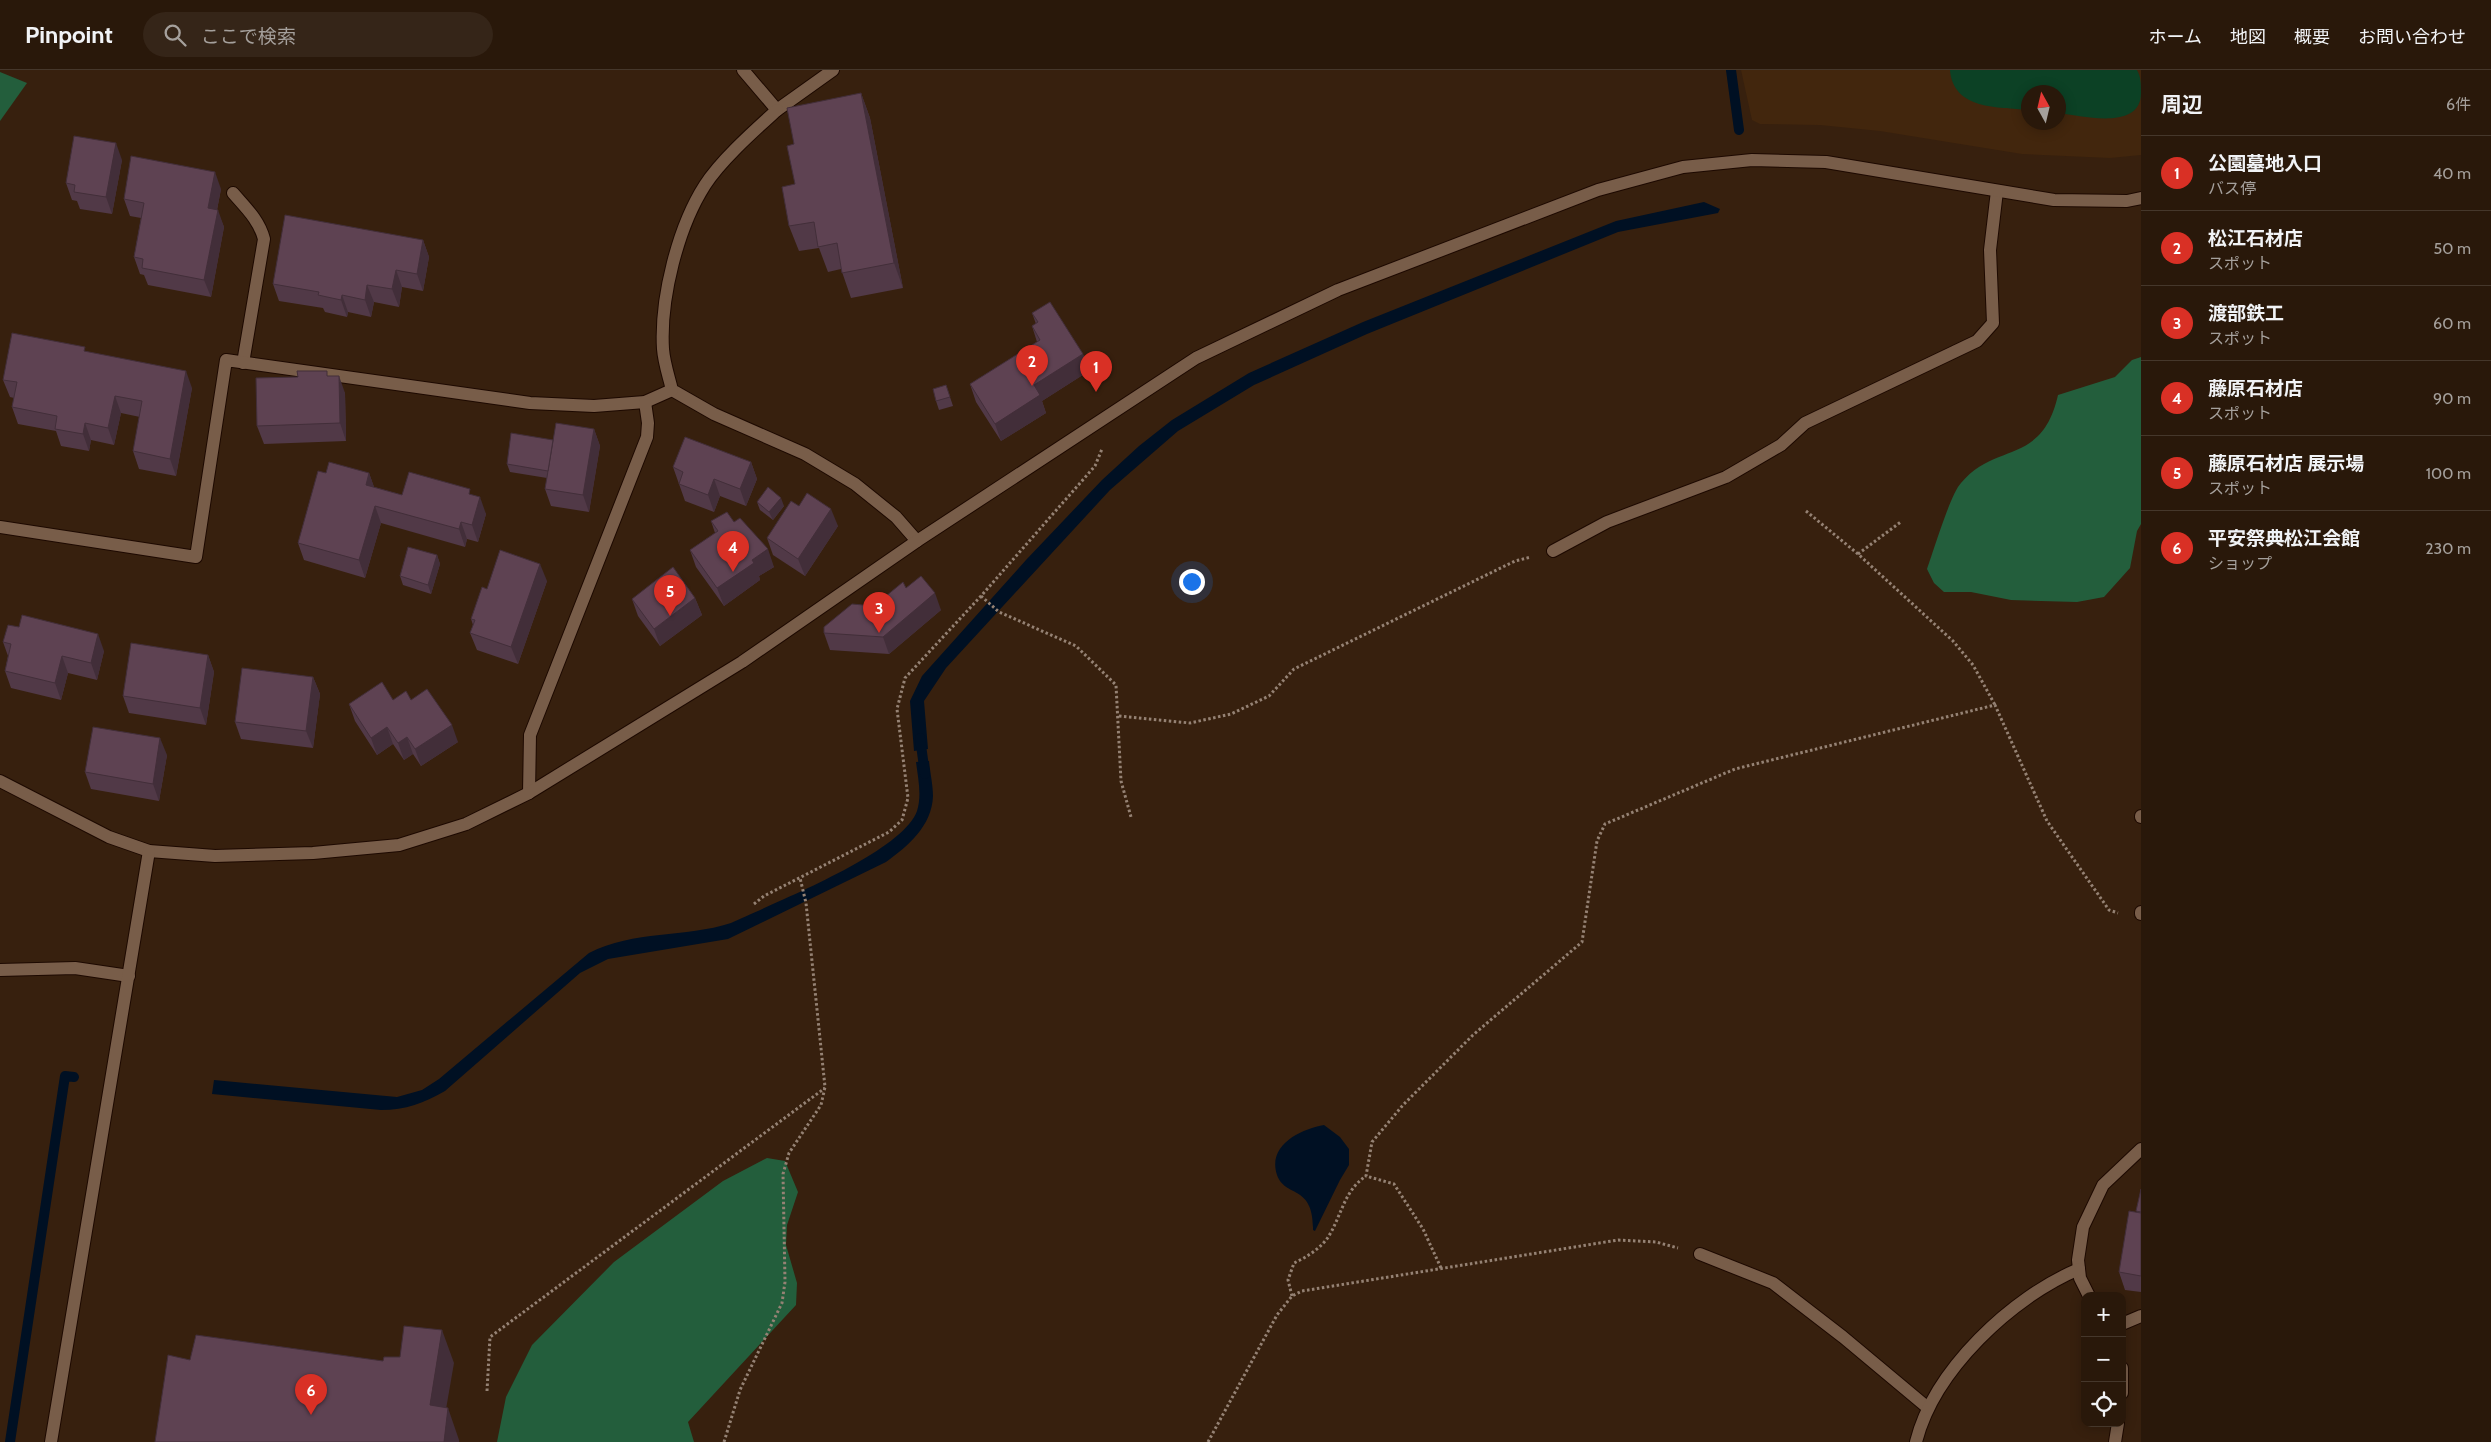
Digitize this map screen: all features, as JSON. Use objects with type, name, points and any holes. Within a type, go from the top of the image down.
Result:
[{"type":"street","points":[[743,70],[777,110]]},
{"type":"street","points":[[833,70],[777,110],[751,133],[706,184],[680,234],[665,310],[663,350],[672,390],[714,414],[805,454],[846,479],[896,517],[917,541]]},
{"type":"street","points":[[0,781],[110,837],[149,851],[214,856],[312,853],[399,845],[466,824],[529,793],[742,662],[917,541],[1196,358],[1338,290],[1598,190],[1683,167],[1752,160],[1826,162],[2054,200],[2127,201],[2141,198]]},
{"type":"street","points":[[1553,551],[1607,522],[1726,477],[1781,445],[1804,424],[1924,368],[1976,341],[1993,323],[1990,250],[1997,191]]},
{"type":"street","points":[[233,193],[261,228],[264,239],[243,363]]},
{"type":"street","points":[[0,527],[196,556],[226,360],[530,403],[594,406],[645,402],[672,390]]},
{"type":"street","points":[[529,793],[530,735],[647,437],[648,423],[645,402]]},
{"type":"street","points":[[51,1442],[149,851]]},
{"type":"street","points":[[0,970],[75,968],[129,976]]},
{"type":"street","points":[[2087,1292],[2080,1278],[2078,1260],[2084,1227],[2103,1184],[2141,1149]]},
{"type":"street","points":[[1700,1254],[1773,1283],[1843,1337],[1928,1408]]},
{"type":"street","points":[[1916,1442],[1928,1408],[1962,1360],[1984,1335],[2020,1303],[2056,1279],[2080,1269]]},
{"type":"street","points":[[2126,1322],[2141,1316]]},
{"type":"street","points":[[2115,1442],[2117,1427]]},
{"type":"path","points":[[754,904],[764,896],[889,832],[902,820],[908,798],[897,709],[905,678],[981,596],[1095,466],[1104,441],[1104,433],[1097,422]]},
{"type":"path","points":[[1806,511],[1858,554],[1953,641],[1973,666],[1995,706],[2046,822],[2109,910],[2115,913],[2141,913]]},
{"type":"path","points":[[1858,554],[1902,521]]},
{"type":"path","points":[[1119,716],[1190,723],[1230,714],[1269,696],[1294,669],[1515,561],[1553,551]]},
{"type":"path","points":[[981,596],[999,612],[1076,646],[1116,685],[1119,716],[1120,781],[1131,817]]},
{"type":"path","points":[[1292,1296],[1288,1280],[1294,1263],[1309,1256],[1329,1236],[1352,1188],[1366,1176],[1372,1142],[1404,1105],[1473,1035],[1582,942],[1597,840],[1605,824],[1735,769],[1995,706]]},
{"type":"path","points":[[724,1442],[740,1390],[782,1303],[785,1282],[783,1174],[789,1153],[821,1105],[825,1087],[806,903],[800,878]]},
{"type":"path","points":[[487,1391],[490,1337],[825,1087]]},
{"type":"path","points":[[1366,1176],[1394,1184],[1423,1229],[1441,1268]]},
{"type":"path","points":[[1208,1442],[1277,1315],[1292,1296],[1302,1291],[1618,1240],[1656,1242],[1700,1254]]},
{"type":"shaded area","points":[[1741,70],[2141,70],[2141,155],[2110,158],[2022,154],[1880,131],[1820,125],[1760,124],[1752,120]]},
{"type":"green space","points":[[1950,70],[2137,70],[2140,78],[2141,93],[2138,105],[2131,113],[2121,117],[2095,118],[2066,114],[2066,85],[2021,85],[2021,109],[1979,104],[1959,93],[1953,83]]},
{"type":"green space","points":[[0,72],[27,83],[0,121]]},
{"type":"green space","points":[[2141,357],[2141,524],[2137,531],[2130,568],[2104,597],[2077,602],[2011,600],[1971,592],[1944,592],[1934,583],[1927,569],[1947,510],[1961,483],[1975,470],[2030,443],[2041,433],[2051,417],[2058,395],[2115,377],[2132,360]]},
{"type":"green space","points":[[767,1158],[785,1161],[798,1192],[787,1225],[786,1245],[797,1283],[796,1305],[688,1422],[694,1442],[497,1442],[506,1397],[532,1345],[614,1262],[723,1181]]},
{"type":"water","points":[[1704,202],[1720,209],[1718,213],[1618,232],[1367,334],[1254,385],[1178,431],[1110,490],[946,668],[924,701],[928,749],[914,751],[910,701],[922,676],[1026,560],[1102,480],[1139,446],[1172,420],[1249,373],[1363,322],[1616,221]]},
{"type":"water","points":[[929,761],[933,796],[932,807],[928,817],[910,842],[886,862],[728,939],[608,959],[580,973],[445,1091],[430,1099],[407,1107],[381,1110],[212,1094],[214,1080],[397,1097],[422,1090],[439,1079],[589,953],[606,946],[642,937],[696,931],[731,923],[804,890],[863,860],[888,843],[906,827],[917,811],[919,786],[916,762]]},
{"type":"water","points":[[1324,1125],[1340,1137],[1349,1149],[1349,1165],[1315,1231],[1313,1230],[1309,1205],[1304,1198],[1281,1182],[1277,1175],[1275,1164],[1281,1147],[1288,1140],[1306,1130]]},
{"type":"building","points":[[861,93],[894,263],[842,273],[837,243],[818,247],[814,222],[789,226],[782,187],[795,184],[787,146],[794,144],[787,108]]},
{"type":"building","points":[[74,136],[116,143],[106,197],[74,192],[75,185],[66,183]]},
{"type":"building","points":[[131,156],[215,172],[208,208],[218,210],[204,280],[142,268],[143,259],[134,257],[144,203],[124,199]]},
{"type":"building","points":[[285,215],[423,240],[417,274],[396,270],[392,289],[367,285],[365,300],[342,295],[341,300],[318,295],[319,292],[273,284]]},
{"type":"building","points":[[1050,302],[1083,354],[1034,385],[1040,395],[995,424],[970,384],[1040,340],[1032,326],[1038,322],[1032,313]]},
{"type":"building","points":[[12,333],[85,347],[84,351],[186,371],[170,459],[133,451],[142,401],[115,396],[108,428],[85,423],[83,434],[55,429],[57,416],[12,407],[17,382],[3,380]]},
{"type":"building","points":[[297,371],[327,371],[327,376],[339,376],[340,423],[257,426],[256,378],[298,377]]},
{"type":"building","points":[[946,385],[950,397],[936,401],[933,389]]},
{"type":"building","points":[[556,423],[594,429],[583,495],[545,489]]},
{"type":"building","points":[[511,433],[553,440],[548,471],[507,464]]},
{"type":"building","points":[[685,437],[751,462],[740,489],[714,479],[708,495],[679,484],[683,472],[673,467]]},
{"type":"building","points":[[329,462],[369,473],[366,485],[402,495],[409,472],[470,489],[469,494],[480,497],[472,525],[461,522],[459,529],[375,506],[359,560],[298,543],[318,471],[326,473]]},
{"type":"building","points":[[768,487],[781,498],[769,512],[757,502]]},
{"type":"building","points":[[807,493],[831,509],[798,559],[767,538],[791,501],[799,506]]},
{"type":"building","points":[[727,512],[734,522],[740,518],[768,549],[752,560],[754,563],[717,588],[690,550],[718,531],[711,521]]},
{"type":"building","points":[[408,547],[437,555],[428,585],[400,576]]},
{"type":"building","points":[[500,550],[540,564],[511,647],[470,633],[475,620],[471,619],[482,587],[487,589]]},
{"type":"building","points":[[673,567],[695,598],[654,629],[632,599]]},
{"type":"building","points":[[921,576],[935,593],[883,637],[824,633],[824,627],[852,604],[874,606],[903,582],[906,588]]},
{"type":"building","points":[[22,615],[98,634],[91,663],[62,656],[55,683],[5,671],[11,644],[3,642],[8,625],[19,627]]},
{"type":"building","points":[[131,643],[208,655],[200,708],[123,696]]},
{"type":"building","points":[[242,668],[313,677],[306,731],[235,722]]},
{"type":"building","points":[[382,682],[393,700],[406,691],[411,700],[427,689],[452,725],[415,749],[407,737],[398,743],[387,727],[371,738],[349,704]]},
{"type":"building","points":[[93,727],[160,738],[153,784],[85,772]]},
{"type":"building","points":[[2141,1189],[2141,1212],[2136,1211]]},
{"type":"building","points":[[2129,1211],[2141,1213],[2141,1276],[2119,1272]]},
{"type":"building","points":[[404,1326],[442,1330],[430,1405],[448,1408],[444,1442],[155,1442],[168,1355],[190,1360],[196,1335],[383,1361],[384,1357],[400,1357]]},
{"type":"waterway","points":[[1731,70],[1739,130]]},
{"type":"waterway","points":[[920,738],[925,774]]},
{"type":"waterway","points":[[10,1442],[65,1076],[74,1077]]},
{"type":"place","name":"松江石材店","points":[[1032,386]]},
{"type":"place","name":"公園墓地入口","points":[[1096,392]]},
{"type":"place","name":"藤原石材店","points":[[733,572]]},
{"type":"place","name":"藤原石材店 展示場","points":[[670,616]]},
{"type":"place","name":"渡部鉄工","points":[[879,633]]},
{"type":"place","name":"平安祭典松江会館","points":[[311,1415]]}]
